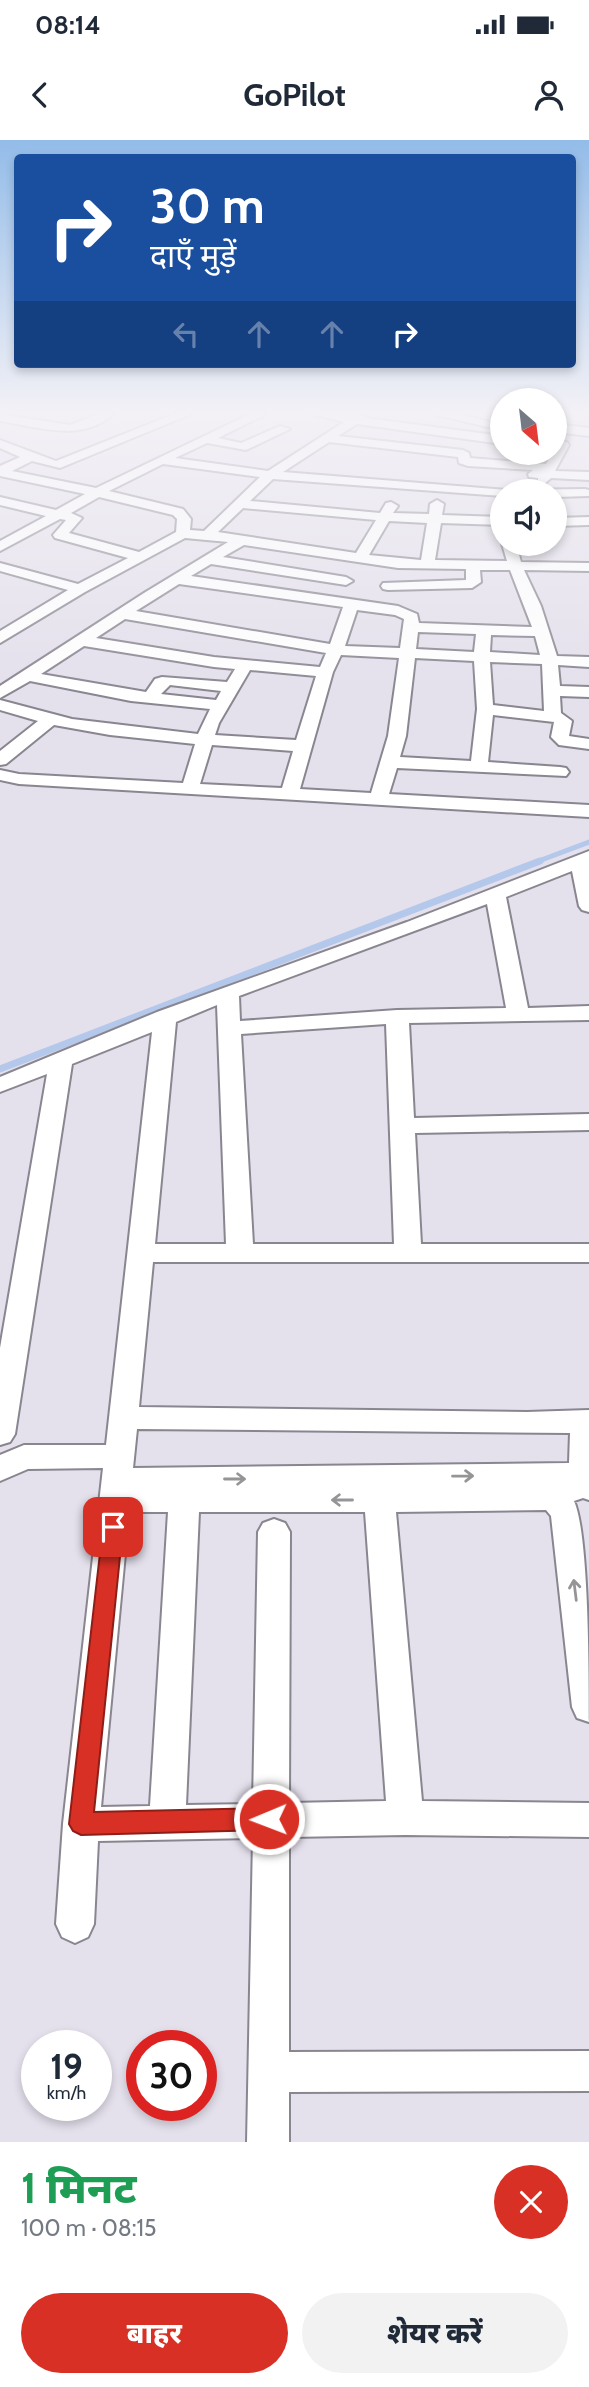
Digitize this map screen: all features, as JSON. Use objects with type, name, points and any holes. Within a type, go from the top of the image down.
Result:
[{"type":"street","points":[[29,507],[76,520],[61,533],[64,538],[138,556]]},
{"type":"street","points":[[0,547],[70,507]]},
{"type":"street","points":[[159,507],[178,512],[184,519],[183,534]]},
{"type":"street","points":[[207,535],[234,507]]},
{"type":"street","points":[[276,535],[304,507]]},
{"type":"street","points":[[360,507],[385,517],[435,520],[490,511]]},
{"type":"street","points":[[321,601],[346,581],[365,559],[390,507]]},
{"type":"street","points":[[427,566],[437,507]]},
{"type":"street","points":[[567,522],[589,521]]},
{"type":"street","points":[[0,638],[138,556],[183,534],[241,541]]},
{"type":"street","points":[[0,693],[85,641],[208,559],[241,541],[276,535],[365,559],[427,566],[589,567]]},
{"type":"street","points":[[512,556],[533,606],[550,660],[552,716]]},
{"type":"street","points":[[208,559],[346,581]]},
{"type":"street","points":[[388,586],[472,584],[472,566]]},
{"type":"street","points":[[2,569],[76,592]]},
{"type":"street","points":[[178,579],[407,613],[412,617],[405,654],[402,707],[378,801]]},
{"type":"street","points":[[22,584],[76,592]]},
{"type":"street","points":[[289,794],[325,671],[336,650],[351,605]]},
{"type":"street","points":[[124,614],[336,650],[589,662]]},
{"type":"street","points":[[0,618],[32,620]]},
{"type":"street","points":[[412,627],[540,632]]},
{"type":"street","points":[[479,766],[485,709],[482,656],[484,629]]},
{"type":"street","points":[[85,641],[245,665],[325,671]]},
{"type":"street","points":[[190,788],[219,705],[245,665]]},
{"type":"street","points":[[27,676],[150,698],[219,705]]},
{"type":"street","points":[[150,698],[162,683],[168,680],[231,687]]},
{"type":"street","points":[[551,691],[589,692]]},
{"type":"street","points":[[0,705],[50,720],[205,739],[301,747]]},
{"type":"street","points":[[485,709],[552,716],[563,721],[561,737],[565,741],[589,744]]},
{"type":"street","points":[[0,760],[50,720]]},
{"type":"street","points":[[390,762],[560,772]]},
{"type":"street","points":[[0,775],[19,779],[378,801],[589,811]]},
{"type":"street","points":[[0,1086],[165,1017],[495,895],[584,859],[589,906]]},
{"type":"street","points":[[495,895],[519,1014]]},
{"type":"street","points":[[228,993],[240,1253]]},
{"type":"street","points":[[229,1028],[397,1017],[589,1013]]},
{"type":"street","points":[[75,1924],[81,1824],[143,1253],[165,1017]]},
{"type":"street","points":[[397,1017],[408,1254]]},
{"type":"street","points":[[0,1434],[61,1061]]},
{"type":"street","points":[[402,1126],[589,1122]]},
{"type":"street","points":[[143,1253],[589,1253]]},
{"type":"street","points":[[125,1418],[527,1423],[587,1421],[586,1484]]},
{"type":"street","points":[[0,1469],[24,1457],[118,1478],[185,1489],[378,1489],[540,1496],[557,1501],[566,1513],[589,1707]]},
{"type":"street","points":[[378,1489],[568,1475],[586,1484]]},
{"type":"street","points":[[557,1501],[586,1484]]},
{"type":"street","points":[[167,1822],[185,1489]]},
{"type":"street","points":[[378,1489],[405,1818]]},
{"type":"street","points":[[268,2142],[269,1819],[274,1532]]},
{"type":"street","points":[[81,1824],[405,1818],[589,1821]]},
{"type":"street","points":[[268,2072],[589,2071]]},
{"type":"waterway","points":[[536,862],[589,842]]},
{"type":"waterway","points":[[0,1069],[540,861]]},
{"type":"route","points":[[113,1527],[81,1824],[269,1819]]}]
